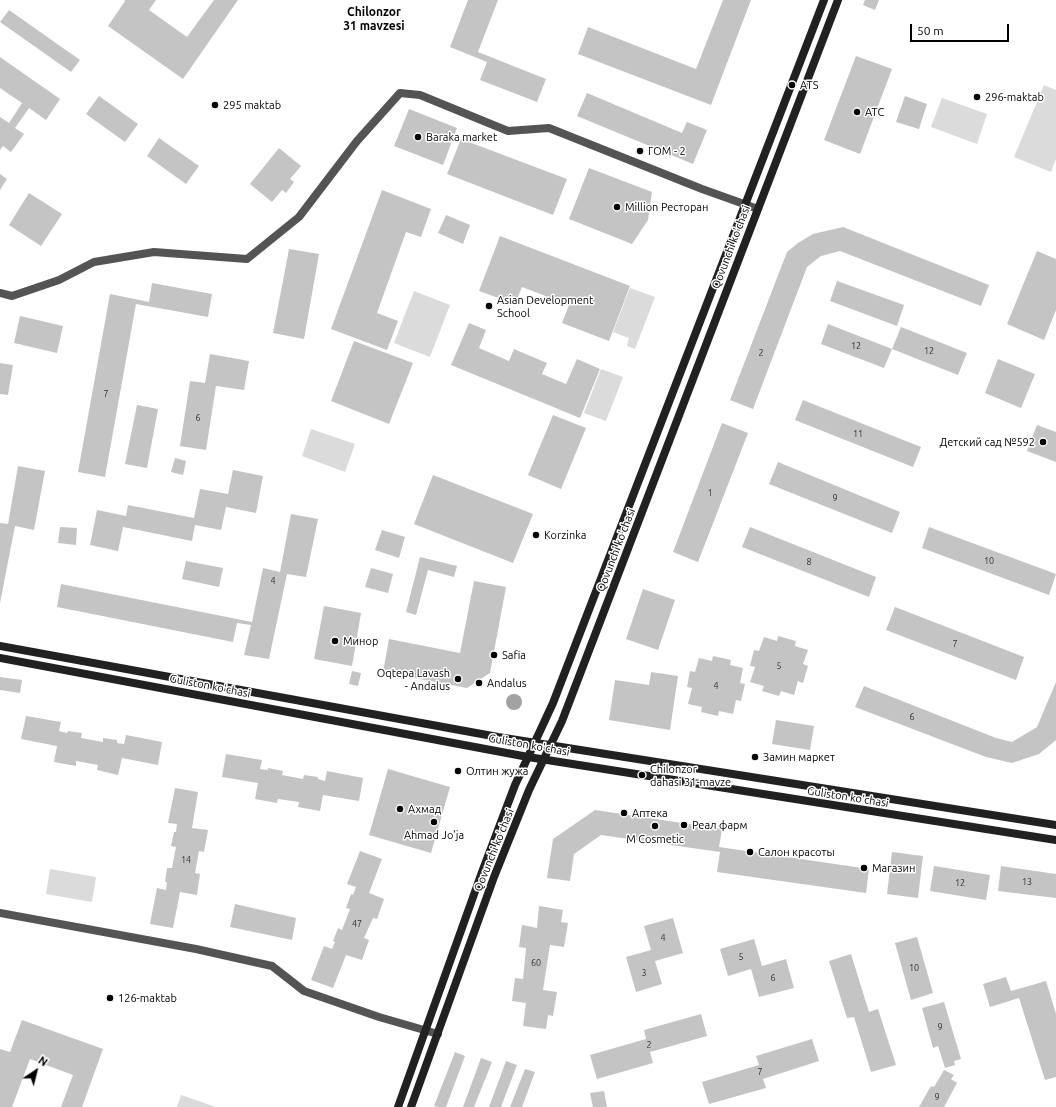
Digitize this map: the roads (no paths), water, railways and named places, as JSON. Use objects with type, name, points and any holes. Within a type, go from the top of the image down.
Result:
[{"type":"main road","name":"Qovunchi ko'chasi","points":[[398,1107],[507,805],[556,696],[824,0]]},
{"type":"main road","name":"Qovunchi ko'chasi","points":[[411,1107],[494,877],[529,790],[562,721],[606,609],[686,394],[838,0]]},
{"type":"main road","name":"Guliston ko'chasi","points":[[0,646],[551,746],[1056,826]]},
{"type":"main road","name":"Guliston ko'chasi","points":[[0,658],[528,757],[1056,840]]},
{"type":"main road","points":[[535,743],[544,759]]},
{"type":"street","points":[[0,293],[12,296],[59,280],[94,262],[154,252],[248,258],[299,217],[357,141],[400,93],[420,94],[508,130],[549,128],[702,189],[758,209]]},
{"type":"street","points":[[0,913],[196,949],[272,966],[304,991],[379,1017],[438,1034]]},
{"type":"place","name":"ATS","points":[[792,85]]},
{"type":"place","name":"296-maktab","points":[[977,97]]},
{"type":"place","name":"295 maktab","points":[[215,105]]},
{"type":"place","name":"АТС","points":[[857,112]]},
{"type":"place","name":"Baraka market","points":[[418,137]]},
{"type":"place","name":"ГОМ - 2","points":[[640,151]]},
{"type":"place","name":"Million Ресторан","points":[[617,207]]},
{"type":"place","name":"Asian Development School","points":[[489,306]]},
{"type":"place","name":"Детcкий сад №592","points":[[1043,442]]},
{"type":"place","name":"Korzinka","points":[[536,535]]},
{"type":"place","name":"Минор","points":[[335,641]]},
{"type":"place","name":"Safia","points":[[494,655]]},
{"type":"place","name":"Oqtepa Lavash - Andalus","points":[[458,679]]},
{"type":"place","name":"Andalus","points":[[479,683]]},
{"type":"place","name":"Замин маркет","points":[[755,757]]},
{"type":"place","name":"Олтин жужа","points":[[458,771]]},
{"type":"place","name":"Chilonzor dahasi 31-mavze","points":[[642,775]]},
{"type":"place","name":"Ахмад","points":[[400,809]]},
{"type":"place","name":"Аптека","points":[[624,813]]},
{"type":"place","name":"Ahmad Jo'ja","points":[[434,822]]},
{"type":"place","name":"Реал фарм","points":[[684,825]]},
{"type":"place","name":"M Cosmetic","points":[[655,826]]},
{"type":"place","name":"Салон красоты","points":[[750,852]]},
{"type":"place","name":"Магазин","points":[[864,868]]},
{"type":"place","name":"126-maktab","points":[[110,998]]},
{"type":"district","name":"Chilonzor 31 mavzesi","points":[[374,19]]}]
